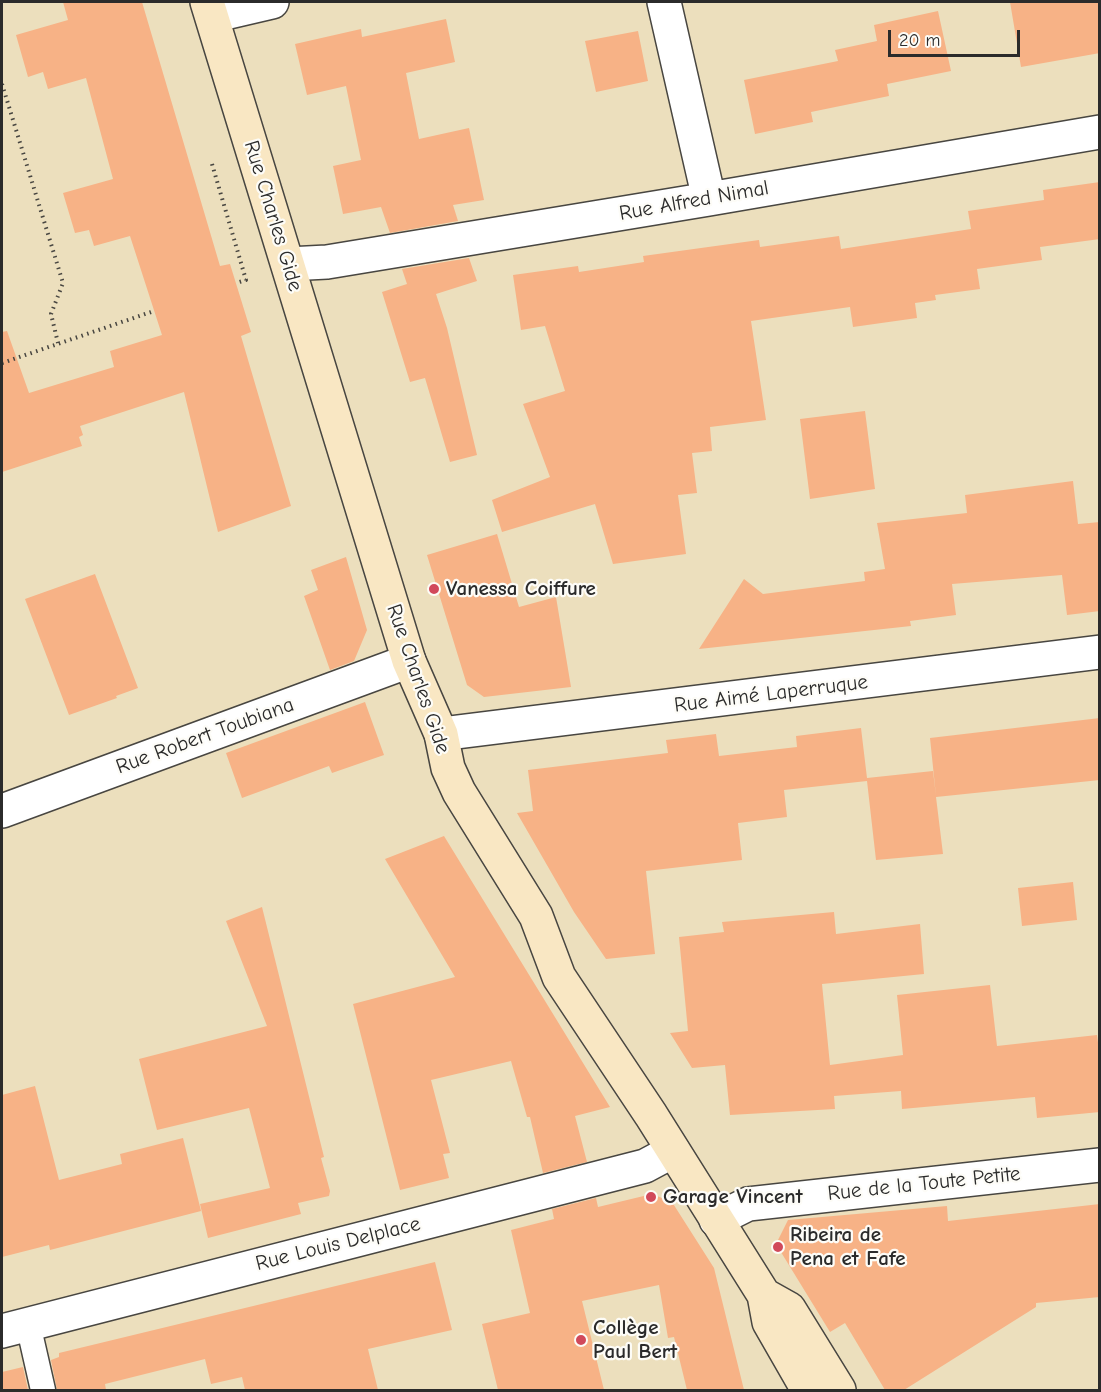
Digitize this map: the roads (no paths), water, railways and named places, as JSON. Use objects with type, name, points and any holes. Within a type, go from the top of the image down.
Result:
[{"type":"street","points":[[210,9],[272,2]]},
{"type":"street","points":[[664,2],[709,199]]},
{"type":"street","name":"Rue Charles Gide","points":[[210,9],[409,661],[441,734],[448,768],[459,792],[536,916],[559,977],[764,1295],[769,1322],[808,1390]]},
{"type":"street","name":"Rue Alfred Nimal","points":[[288,264],[327,262],[1100,132]]},
{"type":"street","name":"Rue Aimé Laperruque","points":[[441,734],[1100,652]]},
{"type":"street","name":"Rue Robert Toubiana","points":[[2,811],[409,661]]},
{"type":"street","name":"Rue Louis Delplace","points":[[15,1328],[645,1166],[673,1151]]},
{"type":"street","name":"Rue de la Toute Petite","points":[[716,1220],[748,1204],[1100,1165]]},
{"type":"street","name":"Rue Charles Gide","points":[[764,1295],[789,1309],[839,1390]]},
{"type":"lane","points":[[15,1328],[43,1390]]},
{"type":"place","name":"Vanessa Coiffure","points":[[434,589]]},
{"type":"place","name":"Garage Vincent","points":[[651,1197]]},
{"type":"place","name":"Ribeira de Pena et Fafe","points":[[778,1247]]},
{"type":"place","name":"Collège Paul Bert","points":[[581,1340]]}]
